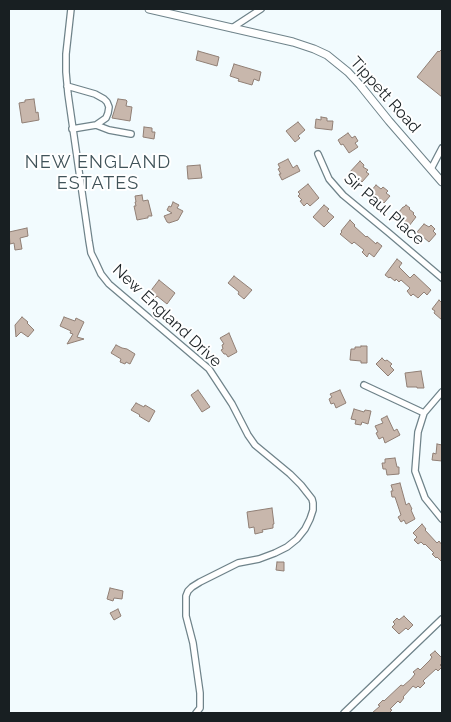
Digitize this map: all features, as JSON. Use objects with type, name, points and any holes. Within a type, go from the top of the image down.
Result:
[{"type":"street","name":"New England Drive","points":[[71,9],[66,54],[67,86],[89,241],[91,252],[101,274],[122,296],[209,369],[232,404],[255,445],[301,485],[313,503],[313,510],[306,529],[287,547],[259,559],[230,567],[200,582],[188,591],[186,596],[186,616],[193,644],[200,693],[200,708],[196,713]]},
{"type":"street","name":"Tippett Road","points":[[149,9],[294,42],[327,55],[354,78],[442,182]]},
{"type":"street","points":[[232,28],[261,9]]},
{"type":"street","points":[[67,86],[101,96],[109,106],[106,118],[96,125],[72,129]]},
{"type":"street","points":[[96,125],[109,130],[131,134]]},
{"type":"street","points":[[430,169],[442,148]]},
{"type":"street","name":"Sir Paul Place","points":[[318,154],[329,179],[342,195],[389,232],[442,278]]},
{"type":"street","points":[[364,385],[424,413]]},
{"type":"street","points":[[442,392],[424,413],[418,432],[416,471],[425,498],[442,519]]},
{"type":"street","points":[[344,713],[442,619]]},
{"type":"building","points":[[442,49],[442,97],[417,77],[438,51]]},
{"type":"building","points":[[198,51],[219,57],[217,66],[196,60]]},
{"type":"building","points":[[234,64],[261,72],[259,81],[254,79],[252,85],[238,81],[239,79],[230,76]]},
{"type":"building","points":[[34,99],[39,120],[22,123],[19,103]]},
{"type":"building","points":[[118,99],[126,100],[126,106],[132,107],[130,121],[112,118]]},
{"type":"building","points":[[321,117],[327,118],[327,121],[333,121],[332,130],[315,128],[316,119],[321,120]]},
{"type":"building","points":[[298,122],[305,130],[298,136],[300,138],[295,142],[286,131]]},
{"type":"building","points":[[144,127],[152,128],[152,132],[155,132],[154,139],[143,137]]},
{"type":"building","points":[[348,133],[352,138],[355,136],[358,141],[355,143],[358,147],[349,153],[338,140]]},
{"type":"building","points":[[288,159],[293,168],[297,165],[300,171],[282,180],[278,164]]},
{"type":"building","points":[[360,161],[369,174],[362,182],[355,176],[353,178],[348,174]]},
{"type":"building","points":[[200,165],[202,178],[188,179],[187,166]]},
{"type":"building","points":[[308,184],[319,198],[310,206],[307,203],[304,206],[300,201],[302,200],[298,196],[300,194],[298,192]]},
{"type":"building","points":[[376,185],[388,191],[386,193],[390,196],[384,203],[371,191]]},
{"type":"building","points":[[142,195],[143,201],[148,200],[152,216],[137,220],[134,206],[136,206],[135,196]]},
{"type":"building","points":[[173,202],[179,205],[177,208],[183,211],[178,220],[169,223],[164,216],[172,213],[167,210]]},
{"type":"building","points":[[324,205],[329,209],[327,211],[334,217],[324,227],[313,217]]},
{"type":"building","points":[[406,205],[416,217],[409,226],[395,217]]},
{"type":"building","points":[[350,220],[366,237],[382,246],[374,257],[369,253],[367,257],[362,252],[364,250],[354,242],[352,244],[340,234]]},
{"type":"building","points":[[424,224],[429,227],[431,225],[435,229],[433,231],[436,234],[429,242],[417,232]]},
{"type":"building","points":[[27,228],[28,236],[20,238],[22,249],[15,250],[14,243],[10,244],[9,232]]},
{"type":"building","points":[[397,259],[402,263],[399,267],[410,278],[414,274],[431,290],[427,295],[424,292],[418,298],[413,294],[411,296],[407,291],[410,288],[401,280],[399,282],[396,279],[395,281],[385,275]]},
{"type":"building","points":[[234,276],[252,290],[244,299],[228,283]]},
{"type":"building","points":[[159,280],[175,293],[167,304],[157,296],[155,298],[149,293]]},
{"type":"building","points":[[439,300],[442,303],[442,320],[432,309]]},
{"type":"building","points":[[22,317],[34,330],[28,337],[21,332],[16,337],[15,325]]},
{"type":"building","points":[[64,317],[75,321],[76,318],[84,322],[77,337],[84,339],[67,344],[73,334],[70,333],[71,331],[60,326]]},
{"type":"building","points":[[229,333],[237,352],[228,357],[221,350],[224,344],[220,338]]},
{"type":"building","points":[[116,345],[135,354],[130,364],[120,362],[121,359],[111,353]]},
{"type":"building","points":[[367,346],[367,363],[350,360],[351,349]]},
{"type":"building","points":[[382,358],[392,364],[390,366],[394,370],[388,376],[376,364]]},
{"type":"building","points":[[421,371],[424,388],[407,387],[405,373]]},
{"type":"building","points":[[198,390],[210,407],[202,412],[191,395]]},
{"type":"building","points":[[340,390],[346,403],[336,408],[334,403],[331,404],[329,399],[332,397],[330,394]]},
{"type":"building","points":[[136,403],[144,407],[145,405],[155,411],[149,422],[131,410]]},
{"type":"building","points":[[354,409],[364,412],[365,410],[371,411],[368,424],[362,422],[361,425],[355,424],[356,420],[351,419]]},
{"type":"building","points":[[387,416],[394,431],[397,429],[400,435],[385,443],[383,437],[379,439],[375,426],[383,423],[381,419]]},
{"type":"building","points":[[437,444],[442,445],[442,461],[432,460],[433,453],[436,454]]},
{"type":"building","points":[[395,458],[397,467],[399,467],[399,474],[387,475],[382,463],[385,463],[385,459]]},
{"type":"building","points":[[400,483],[406,505],[409,503],[415,519],[406,524],[404,520],[401,522],[398,517],[401,515],[391,491],[393,491],[391,485]]},
{"type":"building","points":[[272,508],[273,528],[262,530],[263,532],[255,534],[254,527],[249,528],[247,512]]},
{"type":"building","points":[[422,524],[437,543],[439,541],[442,545],[442,562],[432,554],[434,553],[425,544],[421,542],[418,544],[414,540],[417,537],[413,533]]},
{"type":"building","points":[[277,562],[284,562],[284,571],[276,570]]},
{"type":"building","points":[[110,588],[123,591],[122,599],[114,598],[113,601],[107,599]]},
{"type":"building","points":[[118,609],[121,616],[114,620],[110,613]]},
{"type":"building","points":[[404,616],[413,625],[408,630],[406,628],[399,634],[392,627],[395,624],[393,622],[397,618],[399,620]]},
{"type":"building","points":[[435,651],[442,658],[440,665],[442,667],[438,671],[436,669],[425,679],[423,681],[425,683],[420,688],[413,686],[400,703],[398,701],[390,709],[392,710],[389,713],[372,713],[380,706],[378,705],[383,700],[411,679],[415,674],[413,672],[418,668],[420,670],[430,660],[432,657],[430,655]]},
{"type":"district","name":"NEW ENGLAND ESTATES","points":[[98,173]]}]
